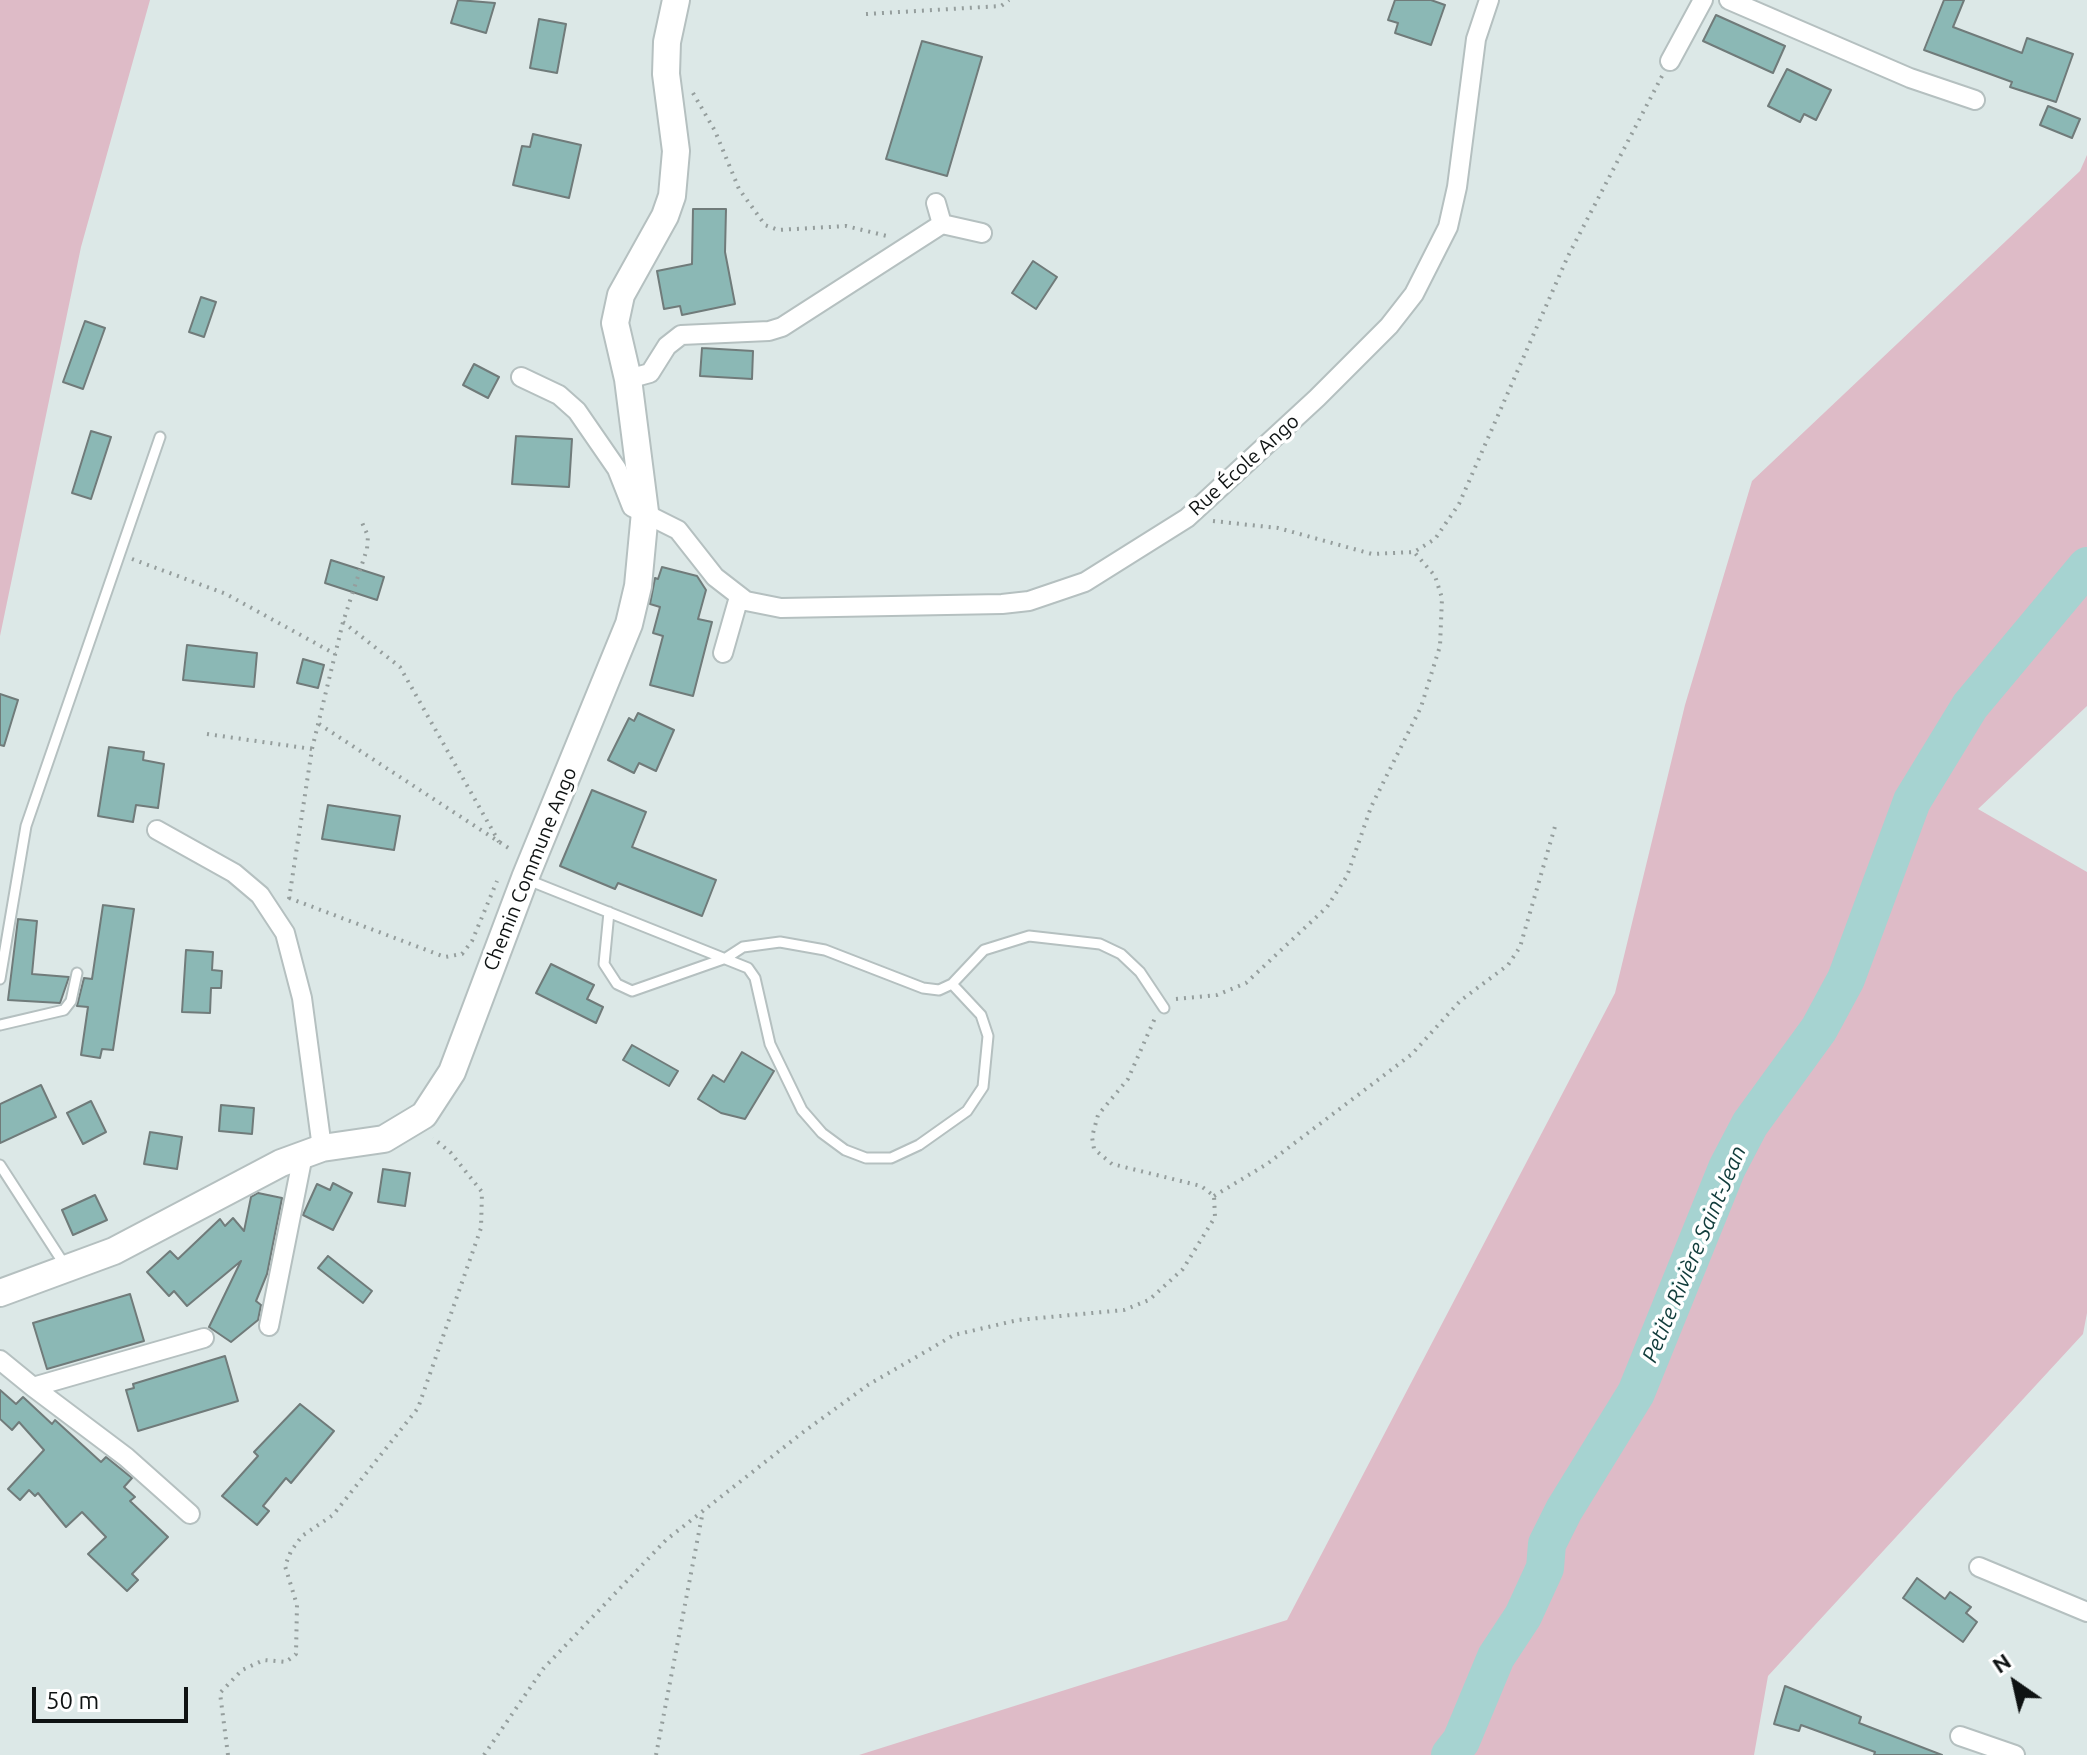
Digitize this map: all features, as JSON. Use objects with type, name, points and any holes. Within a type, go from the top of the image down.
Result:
[{"type":"street","name":"Chemin Commune Ango","points":[[0,1293],[114,1251],[201,1203],[312,1152],[384,1139],[407,1128],[424,1115],[452,1072],[509,872],[629,624],[638,586],[645,512],[628,379],[617,339],[617,309],[665,216],[675,174],[676,151],[666,74],[667,42],[676,0]]},
{"type":"street","name":"Rue École Ango","points":[[645,512],[678,530],[715,577],[739,597],[754,604],[781,608],[1029,601],[1085,582],[1187,518],[1253,459],[1389,326],[1434,260],[1448,227],[1457,187],[1476,39],[1489,0]]},
{"type":"street","points":[[1670,61],[1703,0]]},
{"type":"street","points":[[1729,0],[1910,78],[1975,100]]},
{"type":"street","points":[[936,203],[942,224]]},
{"type":"street","points":[[628,379],[650,373],[667,346],[681,335],[769,331],[782,327],[942,224],[982,233]]},
{"type":"street","points":[[521,377],[559,395],[577,411],[617,469],[632,507],[645,512]]},
{"type":"street","points":[[723,653],[739,597]]},
{"type":"street","points":[[157,830],[234,873],[260,895],[285,933],[302,998],[312,1152],[269,1326]]},
{"type":"street","points":[[33,1387],[204,1338]]},
{"type":"street","points":[[0,1360],[126,1457],[190,1514]]},
{"type":"street","points":[[1979,1567],[2087,1612]]},
{"type":"street","points":[[1960,1736],[2015,1755]]},
{"type":"lane","points":[[0,979],[26,826],[160,437]]},
{"type":"lane","points":[[509,872],[748,968],[755,978],[770,1044],[802,1110],[822,1133],[845,1150],[866,1158],[891,1158],[919,1145],[967,1111],[983,1087],[988,1036],[981,1015],[952,984]]},
{"type":"lane","points":[[609,912],[604,964],[617,984],[632,991],[726,958],[743,947],[780,942],[825,950],[923,988],[939,990],[952,984],[984,950],[1029,936],[1100,944],[1121,954],[1140,972],[1164,1008]]},
{"type":"lane","points":[[0,1025],[64,1010],[71,1001],[77,973]]},
{"type":"lane","points":[[2,1171],[68,1270]]},
{"type":"path","points":[[866,14],[1001,6],[1009,0]]},
{"type":"path","points":[[1187,518],[1278,528],[1372,554],[1414,552],[1435,539],[1459,504],[1568,256],[1670,61]]},
{"type":"path","points":[[666,74],[677,76],[696,96],[739,189],[765,225],[778,230],[846,226],[912,244]]},
{"type":"path","points":[[285,933],[312,749],[343,622],[367,549],[368,536],[360,518]]},
{"type":"path","points":[[484,1755],[543,1669],[666,1540],[857,1393],[954,1335],[1018,1320],[1124,1310],[1149,1300],[1183,1269],[1215,1217],[1214,1196],[1201,1186],[1112,1164],[1094,1149],[1092,1137],[1098,1115],[1128,1079],[1150,1027],[1164,1008],[1182,997],[1217,995],[1246,983],[1327,907],[1347,876],[1371,807],[1421,707],[1440,646],[1442,598],[1435,576],[1414,552]]},
{"type":"path","points":[[119,555],[175,572],[226,594],[335,654]]},
{"type":"path","points":[[343,622],[400,667],[499,842]]},
{"type":"path","points":[[319,724],[510,849]]},
{"type":"path","points":[[207,734],[312,749]]},
{"type":"path","points":[[1214,1196],[1267,1164],[1412,1054],[1460,1001],[1508,965],[1520,947],[1556,823]]},
{"type":"path","points":[[289,898],[445,957],[462,954],[509,872],[510,849],[516,835]]},
{"type":"path","points":[[228,1755],[220,1693],[242,1670],[264,1660],[286,1662],[296,1654],[297,1605],[285,1566],[291,1551],[302,1536],[333,1515],[418,1408],[481,1228],[484,1203],[477,1183],[439,1141],[407,1128]]},
{"type":"path","points":[[656,1755],[703,1511]]},
{"type":"shaded area","points":[[0,0],[150,0],[81,247],[0,636]]},
{"type":"shaded area","points":[[2087,155],[2087,706],[1978,809],[2087,872],[2087,1313],[2083,1334],[1768,1676],[1754,1755],[859,1755],[1287,1620],[1615,993],[1685,705],[1752,481],[2080,171]]},
{"type":"building","points":[[458,0],[495,3],[486,33],[451,23]]},
{"type":"building","points":[[1395,0],[1431,0],[1445,5],[1431,45],[1395,33],[1398,23],[1388,20]]},
{"type":"building","points":[[1944,0],[1964,0],[1953,27],[2022,53],[2027,38],[2073,54],[2056,102],[2010,87],[2012,82],[1924,50]]},
{"type":"building","points":[[1716,15],[1785,46],[1773,73],[1703,41]]},
{"type":"building","points":[[539,19],[566,24],[557,73],[530,68]]},
{"type":"building","points":[[922,41],[982,57],[947,176],[886,159]]},
{"type":"building","points":[[1787,69],[1831,90],[1816,120],[1804,114],[1800,122],[1768,106]]},
{"type":"building","points":[[2048,106],[2080,119],[2072,138],[2040,125]]},
{"type":"building","points":[[533,134],[581,145],[569,198],[513,185],[522,146],[530,147]]},
{"type":"building","points":[[693,209],[726,209],[725,252],[735,304],[682,315],[680,306],[664,309],[657,271],[692,264]]},
{"type":"building","points":[[1033,261],[1057,277],[1036,309],[1012,293]]},
{"type":"building","points":[[201,297],[216,302],[204,337],[189,332]]},
{"type":"building","points":[[85,321],[105,328],[83,389],[63,382]]},
{"type":"building","points":[[702,348],[753,351],[752,379],[700,376]]},
{"type":"building","points":[[474,364],[499,377],[488,398],[463,385]]},
{"type":"building","points":[[91,431],[111,437],[91,499],[72,493]]},
{"type":"building","points":[[516,436],[572,439],[569,487],[512,484]]},
{"type":"building","points":[[331,560],[384,577],[377,600],[325,583]]},
{"type":"building","points":[[662,567],[697,576],[706,590],[698,619],[712,622],[693,696],[650,685],[663,636],[653,633],[660,607],[650,604],[655,578],[658,579]]},
{"type":"building","points":[[187,645],[257,653],[254,687],[183,680]]},
{"type":"building","points":[[303,659],[324,665],[318,688],[297,683]]},
{"type":"building","points":[[0,694],[18,700],[4,746],[0,745]]},
{"type":"building","points":[[638,713],[674,730],[656,771],[639,763],[634,773],[608,760],[629,718],[634,721]]},
{"type":"building","points":[[109,747],[144,752],[143,760],[164,764],[158,808],[136,805],[133,822],[98,816]]},
{"type":"building","points":[[592,790],[646,812],[632,847],[716,880],[702,916],[618,883],[615,889],[560,866]]},
{"type":"building","points":[[328,805],[400,816],[394,850],[322,839]]},
{"type":"building","points":[[103,905],[134,909],[113,1050],[102,1049],[100,1058],[81,1055],[88,1007],[77,1006],[84,978],[92,979]]},
{"type":"building","points":[[18,919],[37,921],[32,974],[69,977],[60,1003],[8,1000]]},
{"type":"building","points":[[186,950],[213,952],[212,970],[222,971],[221,988],[211,988],[210,1013],[182,1012]]},
{"type":"building","points":[[551,964],[594,985],[587,999],[603,1007],[596,1023],[536,993]]},
{"type":"building","points":[[632,1045],[678,1071],[669,1086],[623,1060]]},
{"type":"building","points":[[742,1052],[774,1071],[745,1119],[721,1113],[698,1099],[713,1075],[724,1082]]},
{"type":"building","points":[[41,1085],[56,1117],[0,1143],[0,1104]]},
{"type":"building","points":[[91,1101],[106,1132],[83,1144],[67,1113]]},
{"type":"building","points":[[221,1105],[254,1108],[252,1134],[219,1131]]},
{"type":"building","points":[[150,1132],[182,1137],[177,1169],[144,1164]]},
{"type":"building","points":[[383,1169],[410,1173],[405,1206],[378,1202]]},
{"type":"building","points":[[333,1183],[352,1193],[333,1230],[303,1215],[317,1184],[330,1190]]},
{"type":"building","points":[[258,1193],[282,1198],[267,1274],[256,1301],[261,1305],[258,1320],[231,1342],[209,1327],[241,1261],[187,1306],[174,1291],[169,1296],[147,1272],[170,1251],[178,1259],[220,1219],[225,1226],[233,1218],[244,1231],[251,1197]]},
{"type":"building","points":[[95,1195],[107,1220],[73,1235],[62,1210]]},
{"type":"building","points":[[328,1256],[372,1291],[363,1303],[318,1268]]},
{"type":"building","points":[[130,1294],[144,1341],[47,1369],[33,1323]]},
{"type":"building","points":[[225,1356],[238,1401],[138,1431],[126,1390],[134,1388],[133,1384]]},
{"type":"building","points":[[0,1390],[16,1404],[23,1397],[52,1424],[55,1420],[101,1462],[106,1457],[132,1478],[124,1487],[135,1497],[130,1501],[168,1537],[132,1574],[138,1580],[127,1591],[88,1554],[106,1537],[82,1512],[66,1527],[38,1493],[35,1496],[29,1490],[20,1500],[8,1489],[44,1450],[19,1422],[12,1430],[0,1419]]},
{"type":"building","points":[[300,1404],[334,1431],[291,1483],[286,1478],[263,1506],[269,1511],[257,1525],[222,1496],[258,1456],[254,1452]]},
{"type":"building","points":[[1917,1578],[1945,1599],[1950,1592],[1971,1607],[1966,1613],[1977,1622],[1963,1642],[1903,1598]]},
{"type":"building","points":[[1785,1686],[1861,1717],[1859,1723],[1942,1755],[1874,1755],[1875,1752],[1801,1725],[1799,1731],[1774,1724]]},
{"type":"waterway","name":"Petite Rivière Saint-Jean","points":[[1450,1755],[1461,1741],[1496,1657],[1523,1616],[1545,1568],[1547,1544],[1564,1510],[1636,1393],[1727,1168],[1750,1124],[1819,1029],[1846,979],[1912,801],[1970,706],[2087,566]]}]
